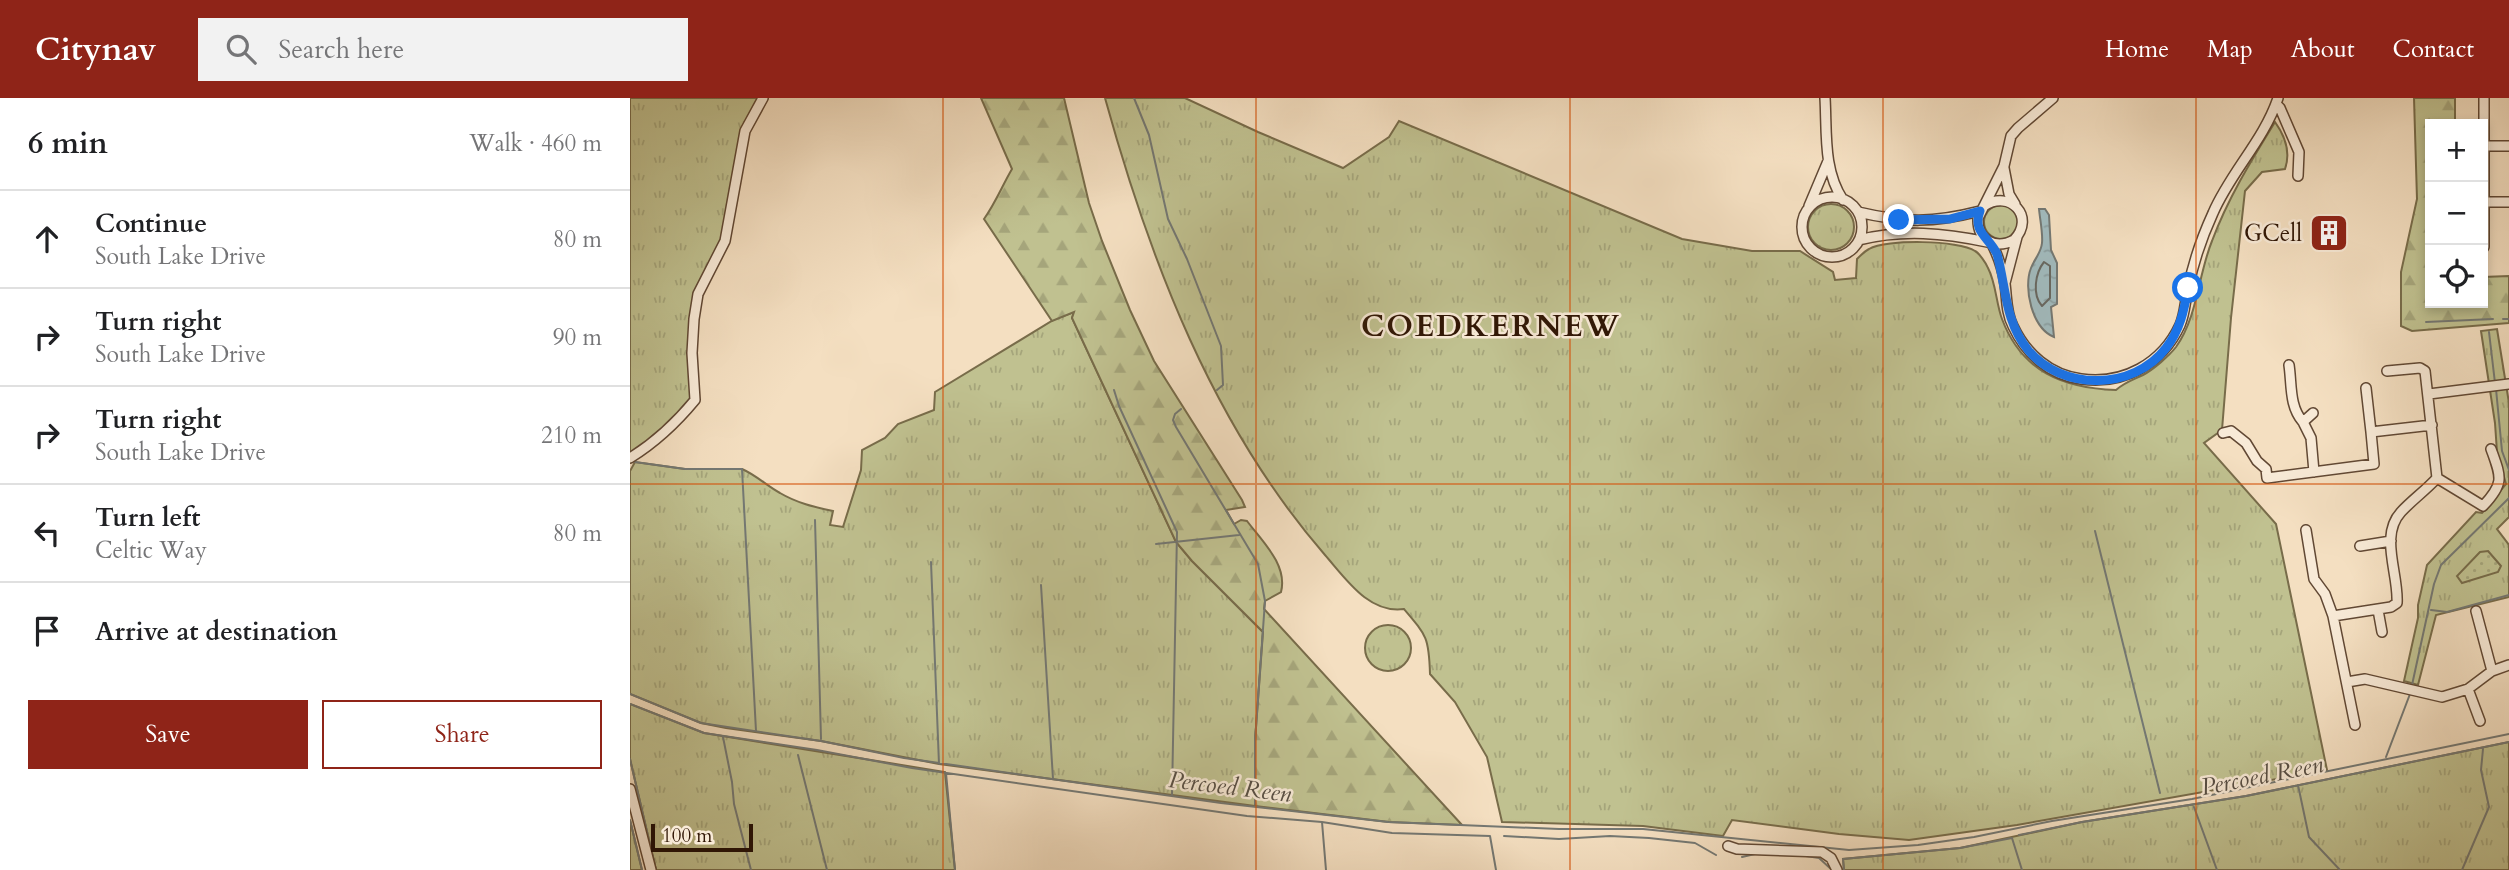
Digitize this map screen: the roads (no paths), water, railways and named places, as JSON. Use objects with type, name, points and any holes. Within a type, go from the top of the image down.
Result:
[{"type":"street","points":[[630,458],[675,424],[695,400],[692,352],[698,294],[725,241],[745,131],[763,98]]},
{"type":"street","points":[[1825,98],[1828,159],[1837,190],[1843,200],[1858,212],[1888,220],[1950,219],[1998,200],[2006,200],[2016,206]]},
{"type":"street","points":[[2005,283],[2017,237],[2023,225],[2020,212],[2009,194],[2004,166],[2007,146],[2014,132],[2053,98]]},
{"type":"street","points":[[2484,98],[2484,119]]},
{"type":"street","points":[[2004,166],[1982,208],[1978,226],[1982,237],[1990,243],[2005,283],[2012,324],[2028,351],[2061,374],[2092,381],[2122,377],[2144,367],[2165,350],[2181,324],[2200,246],[2214,210],[2238,165],[2271,118],[2277,101]]},
{"type":"street","points":[[2277,101],[2297,146],[2298,176]]},
{"type":"street","points":[[2488,146],[2509,146]]},
{"type":"street","points":[[1828,159],[1802,222],[1802,231],[1809,247],[1816,253],[1833,257],[1842,256],[1855,247],[1859,240],[1861,221],[1858,212]]},
{"type":"street","points":[[1808,208],[1824,198],[1843,200]]},
{"type":"street","points":[[2488,202],[2509,202]]},
{"type":"street","points":[[1859,240],[1889,234],[1943,233],[2007,244],[2017,237]]},
{"type":"street","points":[[2289,365],[2292,401],[2296,414],[2311,439],[2314,472]]},
{"type":"street","points":[[2387,371],[2420,368],[2425,371],[2437,478]]},
{"type":"street","points":[[2429,394],[2506,385]]},
{"type":"street","points":[[2223,433],[2231,431],[2246,443],[2257,461],[2266,469],[2267,478],[2374,464],[2367,388]]},
{"type":"street","points":[[2303,422],[2314,413]]},
{"type":"street","points":[[2371,432],[2432,425]]},
{"type":"street","points":[[2437,478],[2483,506],[2499,486],[2500,477],[2491,449]]},
{"type":"street","points":[[2333,616],[2378,610],[2397,603],[2390,541],[2393,524],[2399,513],[2437,478]]},
{"type":"street","points":[[2306,530],[2314,579],[2325,594],[2333,616],[2355,724]]},
{"type":"street","points":[[2360,546],[2390,541]]},
{"type":"street","points":[[2378,610],[2382,632]]},
{"type":"street","points":[[2476,611],[2491,671]]},
{"type":"street","points":[[2347,682],[2365,679],[2442,697],[2468,689],[2491,671],[2509,665]]},
{"type":"street","points":[[2468,689],[2480,721]]},
{"type":"street","points":[[630,789],[651,870]]},
{"type":"street","points":[[1728,846],[1737,849],[1822,852],[1836,864],[1837,870]]},
{"type":"water","points":[[2039,209],[2045,209],[2049,215],[2051,250],[2057,263],[2057,304],[2051,307],[2054,337],[2040,325],[2029,296],[2029,276],[2042,243]]},
{"type":"waterway","points":[[1134,98],[1149,135],[1168,219],[1187,259],[1221,346],[1223,385],[1217,390]]},
{"type":"waterway","points":[[2426,322],[2493,319]]},
{"type":"waterway","points":[[2503,319],[2509,319]]},
{"type":"waterway","points":[[2489,332],[2495,383]]},
{"type":"waterway","points":[[2496,389],[2502,451],[2509,470]]},
{"type":"waterway","points":[[1114,390],[1177,532],[1172,795]]},
{"type":"waterway","points":[[1181,409],[1173,420],[1176,427],[1258,564],[1265,601],[1255,741],[1255,804]]},
{"type":"waterway","points":[[635,462],[685,469],[742,469],[756,731]]},
{"type":"waterway","points":[[2412,685],[2434,584],[2441,565],[2509,498]]},
{"type":"waterway","points":[[815,520],[821,739]]},
{"type":"waterway","points":[[2095,531],[2160,793]]},
{"type":"waterway","points":[[1156,544],[1239,535]]},
{"type":"waterway","points":[[931,562],[939,764]]},
{"type":"waterway","points":[[1041,585],[1053,779]]},
{"type":"waterway","points":[[2431,610],[2447,612],[2509,595]]},
{"type":"waterway","name":"Percoed Reen","points":[[630,694],[701,723],[821,741],[904,758],[1221,803],[1388,822],[1559,829],[1643,829],[1849,850],[1918,845],[1974,837],[2052,821],[2192,799],[2509,734]]},
{"type":"waterway","points":[[2386,757],[2410,694]]},
{"type":"waterway","points":[[630,704],[704,733],[912,768],[1247,816],[1322,822],[1392,833],[1490,836],[1496,870]]},
{"type":"waterway","points":[[723,737],[734,804],[751,870]]},
{"type":"waterway","name":"Percoed Reen","points":[[2019,835],[2082,822],[2246,796],[2509,742]]},
{"type":"waterway","points":[[2462,870],[2489,807],[2481,770],[2483,749]]},
{"type":"waterway","points":[[798,755],[827,870]]},
{"type":"waterway","points":[[630,759],[656,870]]},
{"type":"waterway","points":[[946,773],[955,870]]},
{"type":"waterway","points":[[2298,785],[2309,837],[2340,870]]},
{"type":"waterway","points":[[2194,807],[2217,870]]},
{"type":"waterway","points":[[630,820],[642,870]]},
{"type":"waterway","points":[[1322,822],[1326,870]]},
{"type":"waterway","points":[[1504,836],[1559,839],[1610,836],[1649,838],[1695,843],[1716,855]]},
{"type":"waterway","name":"Percoed Reen","points":[[1844,870],[1843,859],[1960,848],[2012,838],[2022,870]]},
{"type":"waterway","points":[[1742,857],[1755,854]]},
{"type":"waterway","points":[[1806,856],[1819,858],[1832,870]]},
{"type":"place","name":"GCell","points":[[2329,233]]},
{"type":"district","name":"COEDKERNEW","points":[[1491,326]]}]
